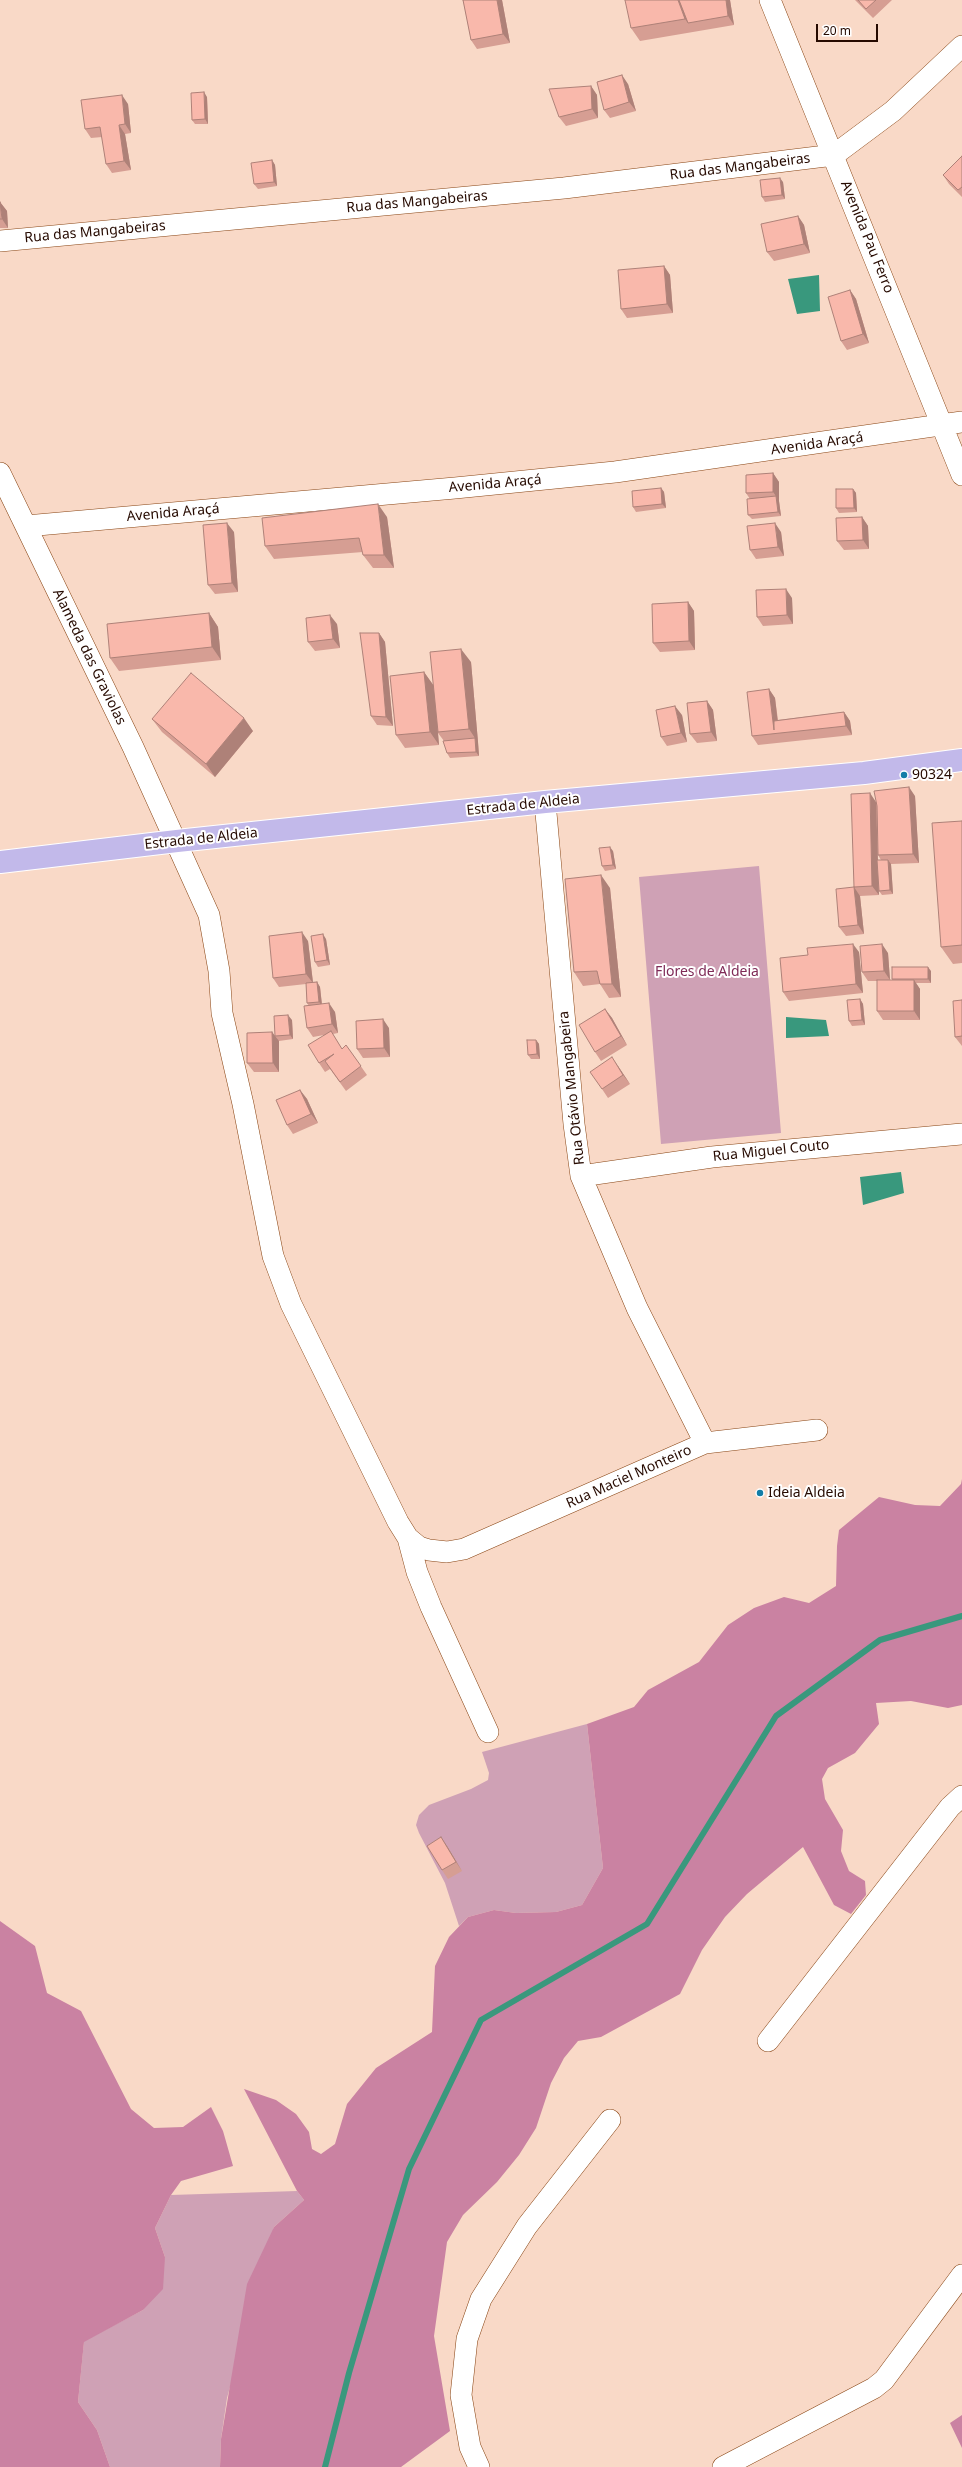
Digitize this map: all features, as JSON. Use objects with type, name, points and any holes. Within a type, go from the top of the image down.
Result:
[{"type":"main road","name":"Estrada de Aldeia","points":[[0,862],[177,841],[546,802],[864,773],[962,760]]},
{"type":"street","name":"Avenida Pau Ferro","points":[[770,0],[962,475]]},
{"type":"street","points":[[834,156],[893,111],[962,46]]},
{"type":"street","name":"Rua das Mangabeiras","points":[[0,241],[564,188],[834,156]]},
{"type":"street","name":"Avenida Araçá","points":[[26,526],[615,472],[962,422]]},
{"type":"street","name":"Alameda das Graviolas","points":[[0,473],[177,841],[209,915],[219,971],[222,1013],[247,1120],[273,1256],[291,1304],[398,1522],[408,1538]]},
{"type":"street","name":"Rua Otávio Mangabeira","points":[[546,802],[574,1124],[581,1176],[637,1308],[705,1443]]},
{"type":"street","name":"Rua Miguel Couto","points":[[581,1176],[712,1157],[962,1134]]},
{"type":"street","name":"Rua Maciel Monteiro","points":[[408,1538],[419,1547],[447,1552],[483,1543],[705,1443],[817,1430]]},
{"type":"street","points":[[408,1538],[417,1572],[430,1607],[488,1732]]},
{"type":"street","points":[[768,2041],[950,1807],[962,1796]]},
{"type":"street","points":[[479,2467],[470,2447],[461,2395],[467,2339],[480,2299],[527,2226],[610,2120]]},
{"type":"street","points":[[722,2467],[874,2388],[884,2380],[962,2275]]},
{"type":"green space","name":"Flores de Aldeia","points":[[759,866],[781,1133],[661,1144],[639,877]]},
{"type":"green space","points":[[587,1724],[603,1868],[582,1905],[556,1912],[516,1913],[494,1910],[468,1917],[459,1926],[445,1883],[416,1825],[419,1815],[429,1805],[471,1789],[488,1780],[489,1773],[482,1752]]},
{"type":"green space","points":[[297,2191],[304,2200],[274,2227],[227,2398],[221,2439],[220,2467],[110,2467],[97,2430],[78,2402],[84,2341],[143,2310],[165,2257],[155,2228],[171,2195]]},
{"type":"shaded area","points":[[962,1479],[962,1705],[948,1708],[911,1701],[876,1703],[879,1724],[855,1753],[828,1768],[822,1779],[825,1799],[843,1830],[841,1851],[849,1871],[865,1881],[866,1895],[851,1914],[834,1905],[803,1847],[747,1894],[725,1917],[702,1950],[680,1994],[601,2037],[578,2041],[564,2058],[551,2083],[536,2128],[519,2155],[497,2182],[463,2215],[447,2242],[434,2336],[450,2431],[401,2467],[220,2467],[221,2439],[247,2284],[274,2227],[304,2200],[297,2191],[244,2089],[276,2100],[296,2114],[309,2132],[312,2149],[321,2154],[335,2144],[347,2104],[376,2068],[432,2032],[435,1966],[449,1937],[468,1917],[494,1910],[516,1913],[556,1912],[582,1905],[603,1868],[587,1724],[634,1707],[648,1690],[699,1662],[728,1625],[754,1608],[784,1597],[809,1603],[836,1586],[839,1530],[879,1497],[915,1505],[940,1506],[961,1484]]},
{"type":"shaded area","points":[[0,1921],[35,1946],[47,1993],[81,2011],[131,2109],[154,2128],[183,2127],[211,2107],[223,2131],[233,2166],[181,2181],[171,2195],[155,2228],[165,2257],[163,2289],[143,2310],[84,2342],[78,2402],[97,2430],[110,2467],[0,2467]]},
{"type":"shaded area","points":[[962,2415],[962,2448],[950,2423]]},
{"type":"water","points":[[819,275],[820,311],[797,314],[788,279]]},
{"type":"water","points":[[786,1017],[826,1020],[829,1036],[786,1038]]},
{"type":"water","points":[[901,1172],[904,1193],[863,1205],[860,1177]]},
{"type":"building","points":[[463,0],[497,0],[503,34],[471,40]]},
{"type":"building","points":[[625,0],[678,0],[685,19],[631,28]]},
{"type":"building","points":[[679,0],[726,0],[728,16],[688,23]]},
{"type":"building","points":[[858,0],[876,0],[866,9]]},
{"type":"building","points":[[622,75],[629,102],[604,110],[597,82]]},
{"type":"building","points":[[591,86],[592,109],[559,117],[549,89]]},
{"type":"building","points":[[204,92],[205,119],[192,120],[191,93]]},
{"type":"building","points":[[122,95],[125,124],[119,125],[124,161],[106,164],[100,127],[85,129],[81,100]]},
{"type":"building","points":[[962,156],[962,187],[958,190],[943,175]]},
{"type":"building","points":[[272,160],[274,182],[254,184],[251,163]]},
{"type":"building","points":[[780,178],[782,195],[762,197],[760,180]]},
{"type":"building","points":[[0,202],[2,219],[0,219]]},
{"type":"building","points":[[798,216],[804,244],[767,252],[761,224]]},
{"type":"building","points":[[664,266],[667,304],[621,309],[618,270]]},
{"type":"building","points":[[850,290],[863,334],[841,341],[828,297]]},
{"type":"building","points":[[773,473],[773,492],[746,493],[746,475]]},
{"type":"building","points":[[661,488],[662,504],[633,507],[632,491]]},
{"type":"building","points":[[836,489],[853,489],[854,508],[836,508]]},
{"type":"building","points":[[776,496],[778,512],[748,515],[747,499]]},
{"type":"building","points":[[378,504],[384,555],[363,555],[359,538],[265,546],[262,518]]},
{"type":"building","points":[[862,517],[863,540],[837,541],[836,518]]},
{"type":"building","points":[[227,523],[232,583],[208,585],[203,525]]},
{"type":"building","points":[[775,523],[778,547],[750,550],[747,526]]},
{"type":"building","points":[[786,589],[787,615],[757,617],[756,590]]},
{"type":"building","points":[[688,602],[689,641],[653,643],[652,604]]},
{"type":"building","points":[[209,613],[212,647],[110,658],[107,624]]},
{"type":"building","points":[[330,615],[333,639],[308,642],[306,618]]},
{"type":"building","points":[[360,633],[379,633],[386,717],[371,716]]},
{"type":"building","points":[[461,649],[469,729],[438,732],[430,652]]},
{"type":"building","points":[[424,672],[430,732],[396,735],[390,676]]},
{"type":"building","points":[[191,673],[244,718],[206,764],[152,719]]},
{"type":"building","points":[[769,689],[774,730],[774,721],[844,712],[846,726],[752,736],[747,692]]},
{"type":"building","points":[[707,701],[711,732],[690,734],[687,703]]},
{"type":"building","points":[[675,706],[681,733],[661,737],[656,710]]},
{"type":"building","points":[[475,738],[476,752],[447,753],[443,741]]},
{"type":"building","points":[[909,787],[913,854],[878,855],[877,806],[874,791]]},
{"type":"building","points":[[870,793],[872,886],[854,887],[851,794]]},
{"type":"building","points":[[962,821],[962,945],[941,947],[932,823]]},
{"type":"building","points":[[610,847],[613,865],[602,866],[599,848]]},
{"type":"building","points":[[877,860],[888,860],[890,890],[879,891]]},
{"type":"building","points":[[601,875],[612,984],[600,984],[597,971],[574,972],[565,879]]},
{"type":"building","points":[[854,887],[858,925],[839,927],[836,889]]},
{"type":"building","points":[[302,932],[306,974],[273,978],[269,936]]},
{"type":"building","points":[[323,934],[327,960],[315,962],[311,936]]},
{"type":"building","points":[[853,944],[856,984],[783,992],[780,958],[808,955],[807,948]]},
{"type":"building","points":[[882,944],[884,971],[862,972],[860,946]]},
{"type":"building","points":[[892,967],[928,967],[928,979],[892,979]]},
{"type":"building","points":[[877,980],[914,980],[914,1011],[877,1011]]},
{"type":"building","points":[[317,982],[319,1002],[307,1003],[306,983]]},
{"type":"building","points":[[860,999],[862,1020],[849,1021],[847,1000]]},
{"type":"building","points":[[962,1000],[962,1036],[955,1037],[953,1001]]},
{"type":"building","points":[[329,1003],[332,1024],[307,1028],[304,1006]]},
{"type":"building","points":[[605,1009],[621,1036],[595,1052],[579,1025]]},
{"type":"building","points":[[288,1015],[290,1035],[275,1036],[274,1016]]},
{"type":"building","points":[[383,1019],[384,1048],[357,1049],[356,1021]]},
{"type":"building","points":[[331,1031],[342,1049],[346,1045],[361,1066],[340,1082],[325,1061],[334,1054],[319,1063],[308,1045]]},
{"type":"building","points":[[272,1032],[273,1063],[247,1063],[247,1033]]},
{"type":"building","points":[[527,1040],[536,1040],[537,1054],[528,1055]]},
{"type":"building","points":[[612,1057],[623,1075],[602,1089],[590,1072]]},
{"type":"building","points":[[300,1090],[311,1114],[287,1125],[276,1100]]},
{"type":"building","points":[[441,1837],[456,1862],[442,1870],[427,1846]]},
{"type":"waterway","points":[[325,2467],[349,2373],[409,2169],[481,2020],[647,1924],[776,1716],[880,1640],[962,1616]]},
{"type":"place","name":"90324","points":[[904,775]]},
{"type":"place","name":"Ideia Aldeia","points":[[760,1493]]}]
